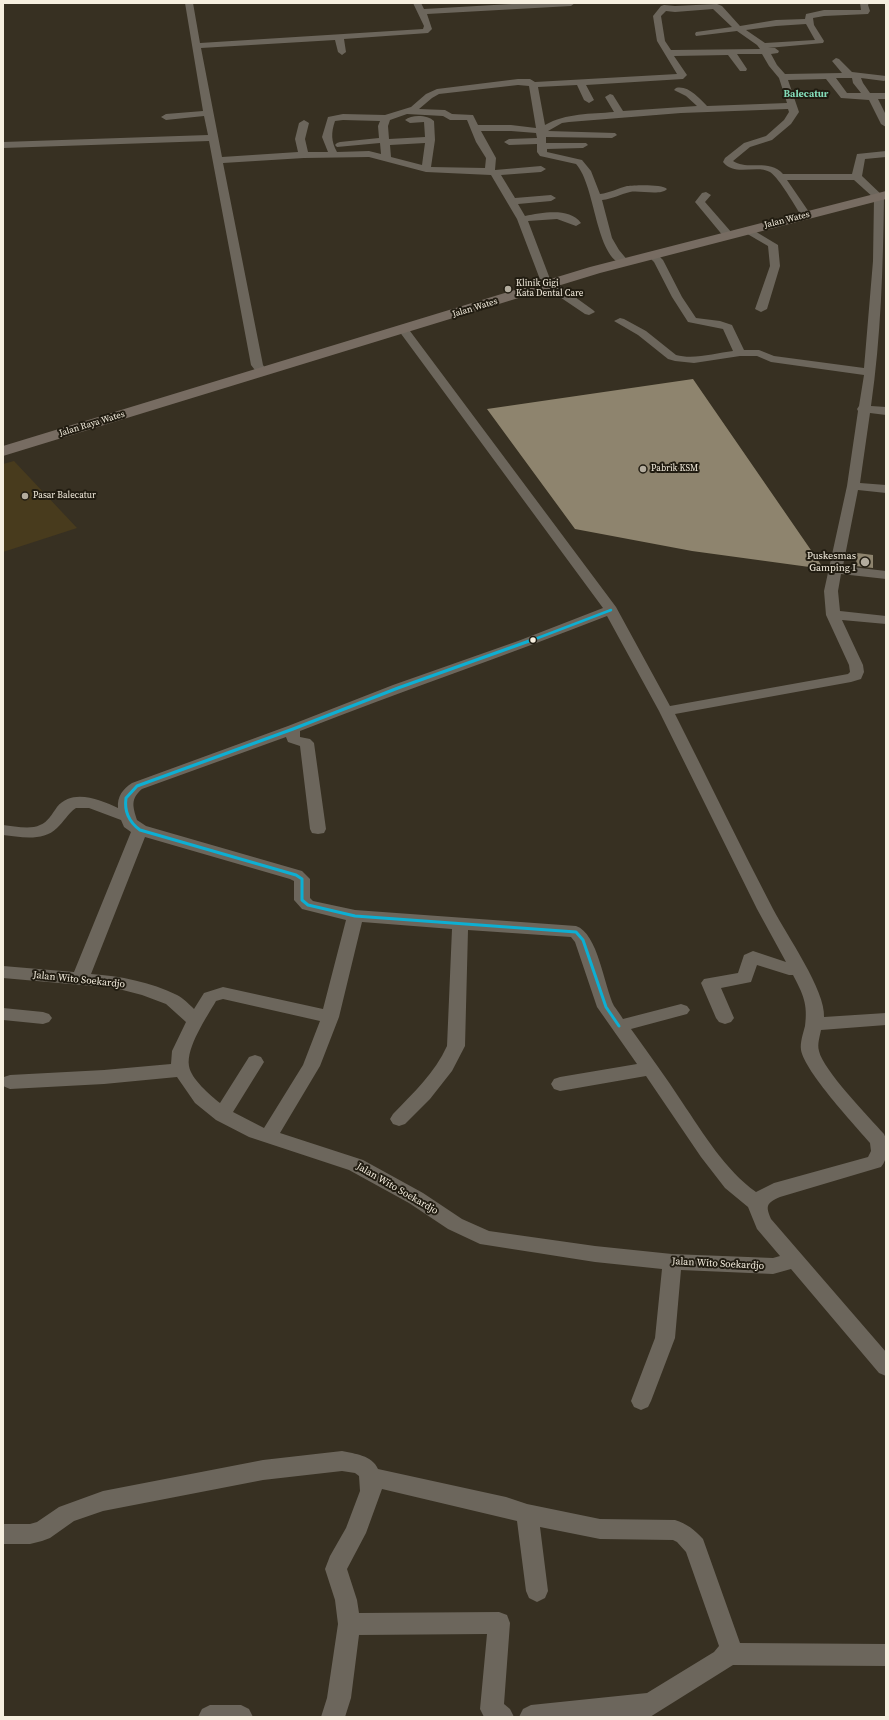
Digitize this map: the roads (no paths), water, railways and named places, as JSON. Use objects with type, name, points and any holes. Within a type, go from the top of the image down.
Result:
[{"type":"highway","name":"Jalan Wates","points":[[182,396],[624,262],[882,196]]},
{"type":"highway","name":"Jalan Raya Wates","points":[[3,452],[182,396]]},
{"type":"street","points":[[189,3],[201,75],[257,366],[262,372]]},
{"type":"street","points":[[197,46],[425,31],[428,29],[428,26],[417,3]]},
{"type":"street","points":[[421,12],[571,3]]},
{"type":"street","points":[[668,53],[731,53],[817,42],[820,41],[820,39],[809,22],[810,16],[814,14],[866,11],[863,6],[865,3]]},
{"type":"street","points":[[386,119],[414,109],[429,96],[437,92],[518,82],[530,82],[533,85],[580,82],[609,89],[682,76],[662,41],[657,16],[662,5],[714,6],[727,4]]},
{"type":"street","points":[[714,6],[719,8],[739,29],[764,49],[773,66],[783,78],[794,112],[788,122],[769,138],[747,145],[728,160],[730,164],[737,167],[771,169],[780,177],[806,215]]},
{"type":"street","points":[[699,34],[776,23],[809,22]]},
{"type":"street","points":[[339,37],[342,52]]},
{"type":"street","points":[[817,42],[824,50]]},
{"type":"street","points":[[764,49],[806,49]]},
{"type":"street","points":[[731,53],[743,69]]},
{"type":"street","points":[[836,61],[852,75],[870,97],[886,124]]},
{"type":"street","points":[[783,78],[863,74],[883,84]]},
{"type":"street","points":[[828,76],[844,96],[886,96]]},
{"type":"street","points":[[580,82],[590,100]]},
{"type":"street","points":[[533,85],[542,138],[543,154],[579,162],[583,165],[589,176],[596,198],[604,233],[617,256],[624,262]]},
{"type":"street","points":[[609,89],[620,114]]},
{"type":"street","points":[[679,90],[689,94],[704,108]]},
{"type":"street","points":[[542,138],[563,120],[704,108],[793,106]]},
{"type":"street","points":[[408,112],[445,113],[450,117],[470,117],[481,142],[491,158],[493,172],[522,219],[542,276],[549,285],[589,312]]},
{"type":"street","points":[[166,117],[209,113]]},
{"type":"street","points":[[331,150],[326,140],[326,135],[333,118],[364,116],[386,119],[428,120],[430,121],[430,140],[426,169]]},
{"type":"street","points":[[386,119],[384,141],[386,158]]},
{"type":"street","points":[[304,123],[300,135],[300,142],[304,155]]},
{"type":"street","points":[[475,128],[511,128],[542,138],[583,145]]},
{"type":"street","points":[[509,142],[542,138],[612,135]]},
{"type":"street","points":[[3,145],[214,138]]},
{"type":"street","points":[[218,160],[304,155],[384,141],[430,140]]},
{"type":"street","points":[[331,150],[369,154],[426,169],[493,172],[541,169]]},
{"type":"street","points":[[856,177],[860,156],[886,154]]},
{"type":"street","points":[[666,711],[851,678],[856,676],[858,672],[833,615],[831,591],[853,486],[863,409],[880,306],[882,196],[856,177],[780,177]]},
{"type":"street","points":[[596,198],[611,196],[628,189],[662,189]]},
{"type":"street","points":[[706,195],[700,202],[728,235]]},
{"type":"street","points":[[512,201],[551,198]]},
{"type":"street","points":[[522,219],[561,216],[576,223]]},
{"type":"street","points":[[748,230],[773,245],[775,266],[760,309]]},
{"type":"street","points":[[652,255],[658,260],[676,297],[692,320],[708,324],[720,324],[728,327],[740,354]]},
{"type":"street","points":[[620,321],[642,333],[672,357],[679,359],[694,360],[759,353],[771,359],[870,372]]},
{"type":"street","points":[[403,329],[611,610],[666,711],[719,819],[814,999],[816,1009],[810,1044],[810,1053],[827,1078],[877,1139],[882,1148],[883,1157],[874,1162],[774,1191],[762,1196],[758,1204],[758,1213],[764,1224],[794,1260],[883,1358]]},
{"type":"street","points":[[863,409],[886,411]]},
{"type":"street","points":[[853,486],[886,489]]},
{"type":"street","points":[[835,569],[886,575]]},
{"type":"street","points":[[611,610],[523,644],[398,688],[293,729],[136,786],[128,792],[125,798],[128,817],[130,822],[140,830],[296,875],[302,879],[301,897],[304,903],[355,916],[578,933],[583,940],[606,1007],[699,1141],[728,1178],[747,1198],[758,1204]]},
{"type":"street","points":[[833,615],[886,620]]},
{"type":"street","points":[[293,729],[294,739],[307,744],[318,829]]},
{"type":"street","points":[[3,830],[46,830],[65,807],[74,803],[84,802],[128,817]]},
{"type":"street","points":[[80,979],[140,830]]},
{"type":"street","points":[[269,1136],[311,1066],[330,1017],[355,916]]},
{"type":"street","points":[[399,1119],[446,1067],[456,1046],[460,924]]},
{"type":"street","points":[[724,1018],[710,984],[745,978],[750,959],[753,957],[790,969],[796,965]]},
{"type":"street","name":"Jalan Wito Soekardjo","points":[[3,972],[116,982],[146,990],[172,1000],[196,1020],[181,1051],[180,1066],[188,1081],[201,1098],[222,1115],[256,1132],[356,1165],[416,1198],[456,1224],[487,1238],[595,1254],[672,1262],[773,1266],[794,1260]]},
{"type":"street","points":[[196,1020],[210,997],[223,993],[330,1017]]},
{"type":"street","points":[[619,1026],[681,1010]]},
{"type":"street","points":[[3,1014],[43,1018]]},
{"type":"street","points":[[813,1024],[886,1019]]},
{"type":"street","points":[[222,1115],[255,1062]]},
{"type":"street","points":[[560,1084],[650,1069]]},
{"type":"street","points":[[10,1082],[104,1077],[182,1070]]},
{"type":"street","points":[[641,1401],[665,1338],[672,1262]]},
{"type":"street","points":[[3,1534],[30,1534],[42,1531],[67,1514],[103,1501],[263,1470],[342,1461],[360,1465],[369,1472],[371,1491],[364,1513],[336,1569],[346,1600],[349,1624],[339,1698],[334,1717]]},
{"type":"street","points":[[370,1477],[506,1507],[527,1514],[600,1529],[675,1530],[685,1535],[695,1546],[730,1646],[728,1654],[722,1660],[642,1711],[531,1717]]},
{"type":"street","points":[[527,1514],[537,1591]]},
{"type":"street","points":[[349,1624],[500,1623],[492,1709],[502,1717]]},
{"type":"street","points":[[728,1654],[886,1655]]},
{"type":"street","points":[[210,1717],[241,1717]]},
{"type":"place","name":"Klinik Gigi Kata Dental Care","points":[[508,289]]},
{"type":"place","name":"Pabrik KSM","points":[[643,469]]},
{"type":"place","name":"Pasar Balecatur","points":[[25,496]]},
{"type":"place","name":"Puskesmas Gamping I","points":[[865,562]]},
{"type":"district","name":"Balecatur","points":[[806,94]]}]
